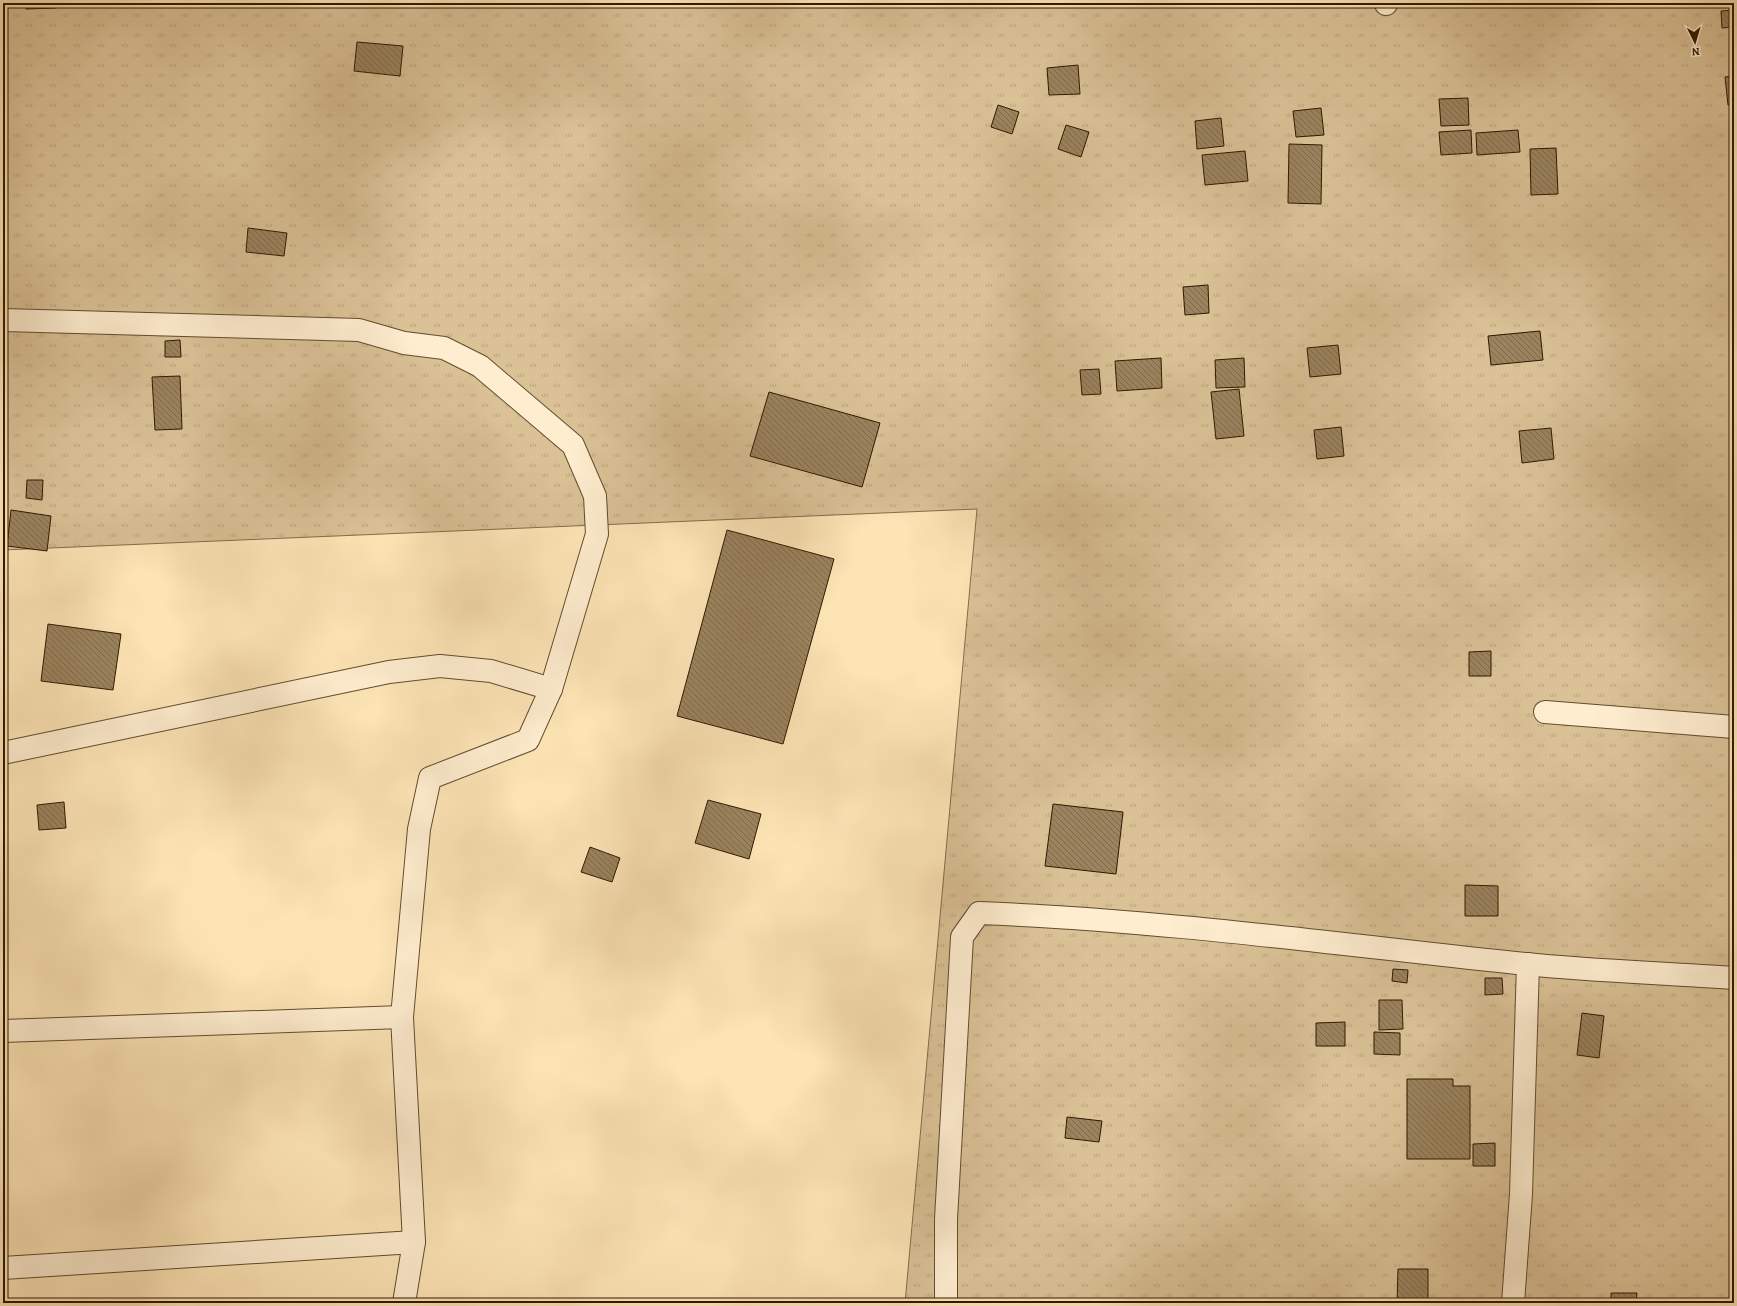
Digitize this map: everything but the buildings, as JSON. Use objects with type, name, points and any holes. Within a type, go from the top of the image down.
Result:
[{"type":"street","points":[[3,320],[359,330],[404,343],[444,348],[480,366],[573,445],[595,496],[597,534],[551,688],[528,740],[430,778],[419,828],[402,1017],[414,1242],[404,1303]]},
{"type":"street","points":[[3,753],[389,672],[440,666],[484,670],[551,688]]},
{"type":"street","points":[[1545,712],[1734,727]]},
{"type":"street","points":[[946,1303],[946,1219],[962,937],[979,913],[1061,916],[1249,934],[1528,964],[1734,978]]},
{"type":"street","points":[[1513,1303],[1521,1194],[1528,964]]},
{"type":"street","points":[[3,1031],[402,1017]]},
{"type":"street","points":[[3,1268],[414,1242]]},
{"type":"green space","points":[[3,3],[1734,3],[1734,1303],[905,1303],[977,509],[3,550]]}]
